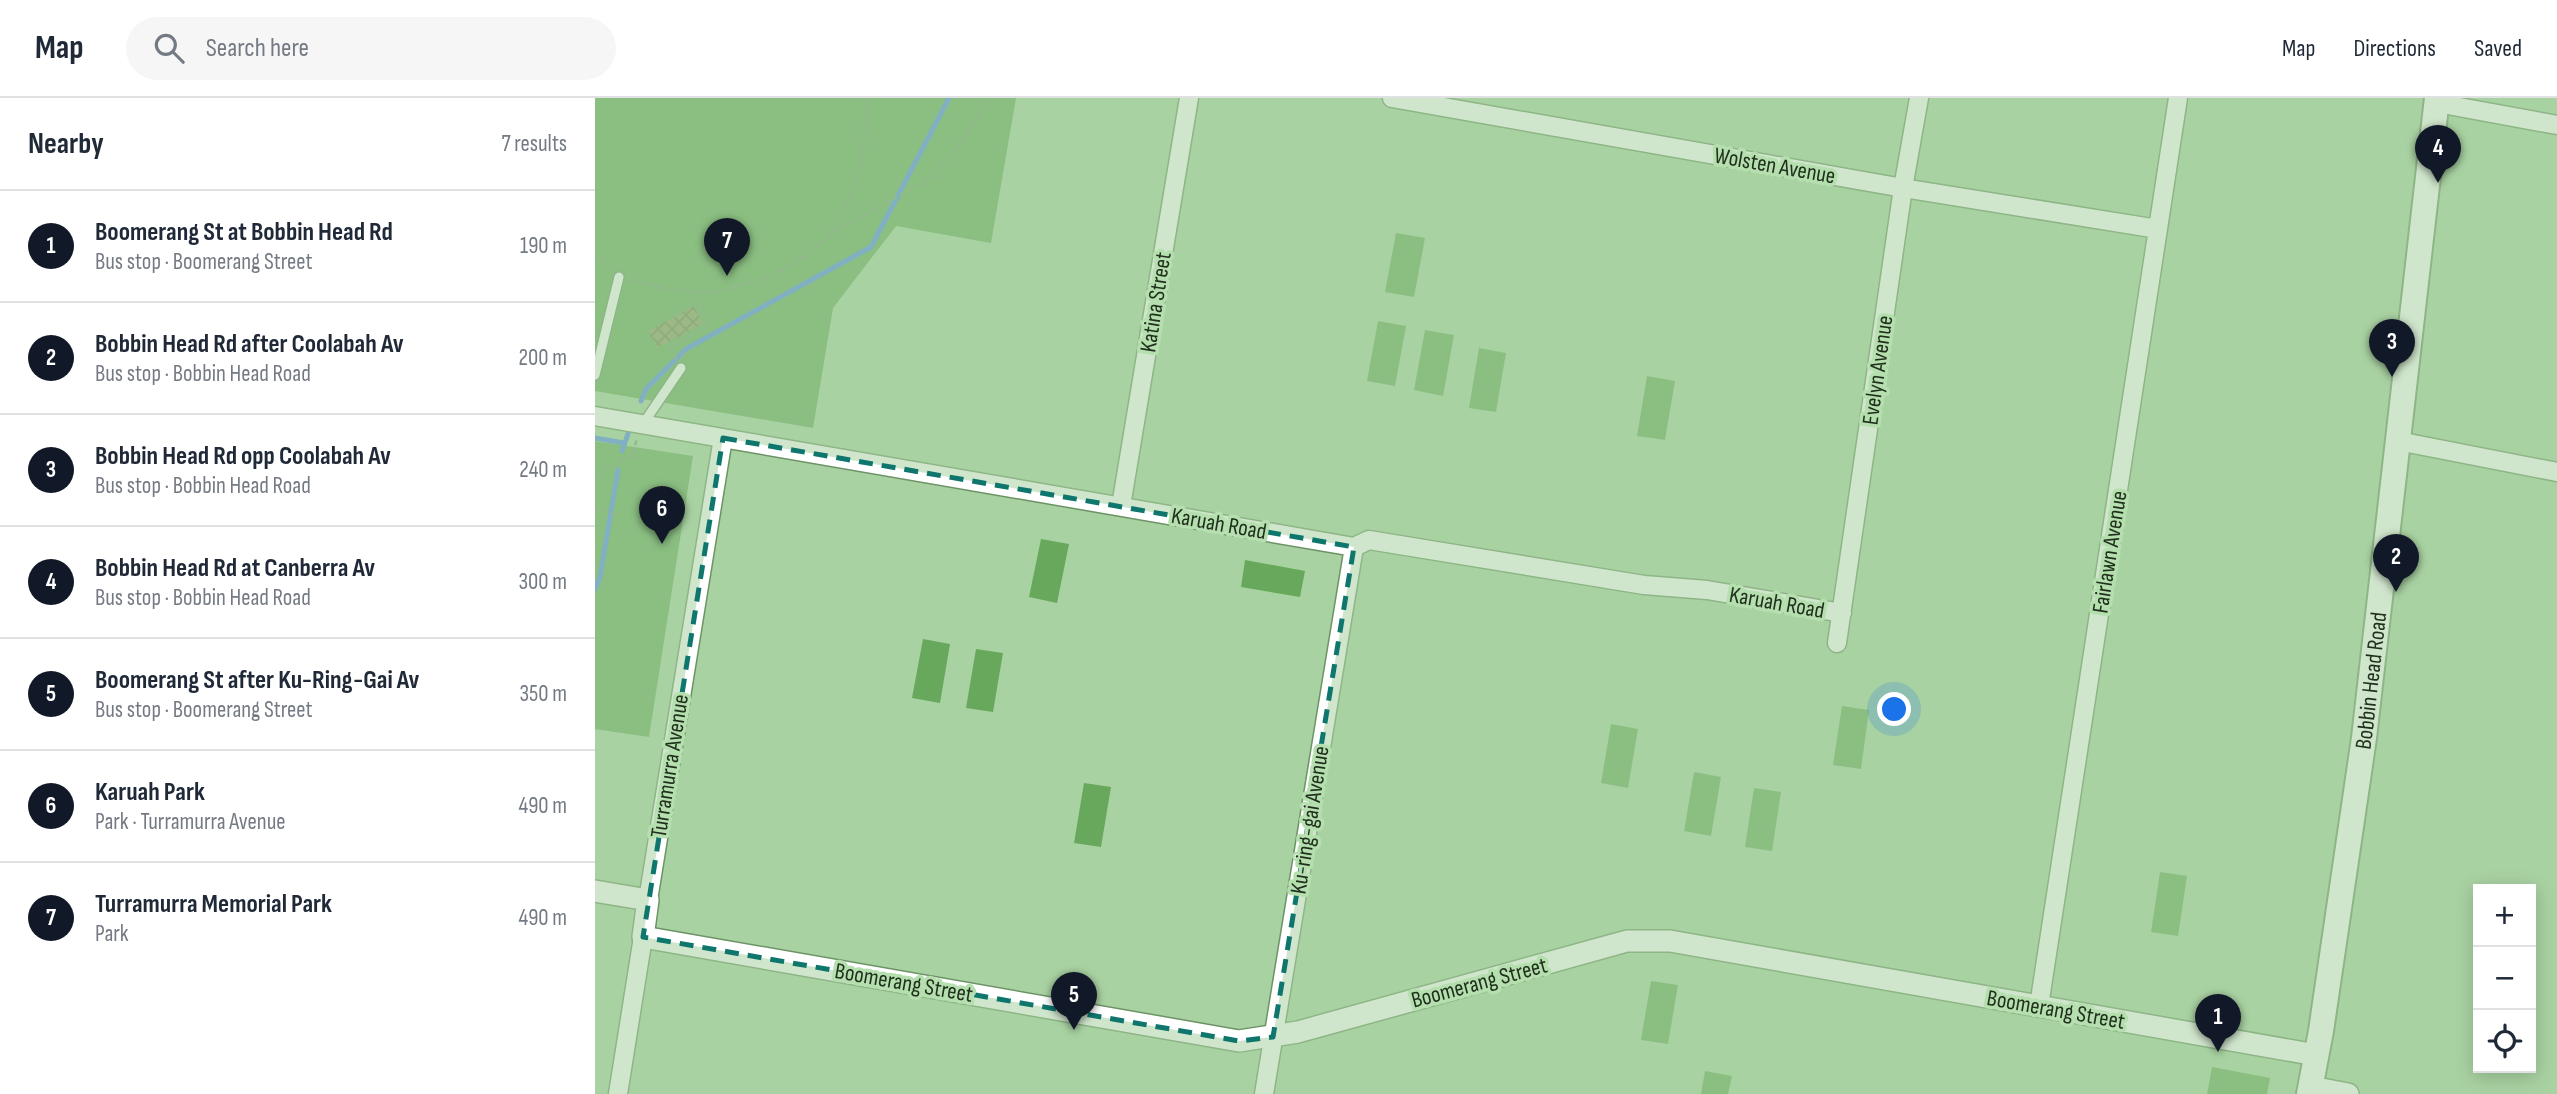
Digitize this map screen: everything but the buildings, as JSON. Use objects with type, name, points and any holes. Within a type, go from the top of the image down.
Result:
[{"type":"main road","name":"Bobbin Head Road","points":[[2310,1090],[2364,738],[2437,100]]},
{"type":"street","name":"Katina Street","points":[[1121,506],[1189,98]]},
{"type":"street","name":"Wolsten Avenue","points":[[1392,98],[1903,188],[2158,229]]},
{"type":"street","name":"Evelyn Avenue","points":[[1837,643],[1903,188],[1919,98]]},
{"type":"street","name":"Fairlawn Avenue","points":[[2039,1006],[2178,98]]},
{"type":"street","points":[[2437,100],[2557,125]]},
{"type":"street","name":"Karuah Road","points":[[595,416],[1354,547],[1369,540],[1644,585],[1707,590],[1842,613]]},
{"type":"street","name":"Turramurra Avenue","points":[[618,1094],[723,438]]},
{"type":"street","points":[[2398,441],[2557,472]]},
{"type":"street","name":"Ku-ring-gai Avenue","points":[[1264,1094],[1354,547]]},
{"type":"street","points":[[595,891],[648,900]]},
{"type":"street","name":"Boomerang Street","points":[[643,937],[1239,1041],[1298,1032],[1627,942],[1650,940],[2316,1055]]},
{"type":"street","points":[[2310,1090],[2348,1094]]},
{"type":"lane","points":[[595,375],[619,277]]},
{"type":"lane","points":[[643,424],[681,368]]},
{"type":"path","points":[[829,235],[844,212],[856,183],[865,148],[864,98]]},
{"type":"path","points":[[595,254],[619,277],[664,289],[714,293],[772,276],[808,254],[829,235],[935,175],[963,140],[988,98]]},
{"type":"path","points":[[670,347],[709,325],[699,306],[699,292]]},
{"type":"path","points":[[595,484],[596,474],[632,453],[643,424]]},
{"type":"path","points":[[595,509],[618,514]]},
{"type":"highlighted area","points":[[723,438],[1354,547],[1273,1037],[1239,1041],[643,937]]},
{"type":"green space","points":[[595,98],[1016,98],[991,243],[896,226],[833,308],[813,428],[595,391]]},
{"type":"green space","points":[[1396,233],[1425,238],[1414,297],[1385,292]]},
{"type":"green space","points":[[1378,321],[1406,326],[1395,386],[1367,381]]},
{"type":"green space","points":[[1425,330],[1454,335],[1443,396],[1414,390]]},
{"type":"green space","points":[[1479,348],[1506,353],[1496,412],[1469,408]]},
{"type":"green space","points":[[1647,376],[1675,381],[1665,440],[1637,436]]},
{"type":"green space","points":[[595,441],[693,456],[649,737],[595,729]]},
{"type":"green space","points":[[1041,539],[1069,544],[1057,603],[1029,597]]},
{"type":"green space","points":[[1245,560],[1305,571],[1300,597],[1241,587]]},
{"type":"green space","points":[[923,639],[950,644],[940,703],[912,698]]},
{"type":"green space","points":[[976,649],[1003,653],[993,712],[966,708]]},
{"type":"green space","points":[[1842,706],[1869,710],[1861,769],[1833,765]]},
{"type":"green space","points":[[1611,724],[1638,729],[1628,788],[1601,783]]},
{"type":"green space","points":[[1694,772],[1721,777],[1711,836],[1684,831]]},
{"type":"green space","points":[[1084,783],[1111,787],[1101,847],[1074,843]]},
{"type":"green space","points":[[1754,788],[1781,792],[1772,851],[1745,847]]},
{"type":"green space","points":[[2160,872],[2187,876],[2178,936],[2151,932]]},
{"type":"green space","points":[[1651,981],[1678,985],[1668,1044],[1641,1040]]},
{"type":"green space","points":[[2212,1067],[2270,1078],[2267,1094],[2207,1094]]},
{"type":"green space","points":[[1705,1071],[1732,1076],[1728,1094],[1701,1094]]},
{"type":"waterway","points":[[641,401],[646,389],[686,349],[871,247],[949,98]]},
{"type":"waterway","points":[[622,451],[629,431]]},
{"type":"waterway","points":[[595,438],[624,443]]},
{"type":"waterway","points":[[595,589],[600,577],[618,470]]},
{"type":"place","name":"Bobbin Head Rd at Canberra Av","points":[[2438,183]]},
{"type":"place","name":"Turramurra Memorial Park","points":[[727,276]]},
{"type":"place","name":"Bobbin Head Rd opp Coolabah Av","points":[[2392,377]]},
{"type":"place","name":"Karuah Park","points":[[662,544]]},
{"type":"place","name":"Bobbin Head Rd after Coolabah Av","points":[[2396,592]]},
{"type":"place","name":"Boomerang St after Ku-Ring-Gai Av","points":[[1074,1030]]},
{"type":"place","name":"Boomerang St at Bobbin Head Rd","points":[[2218,1052]]}]
